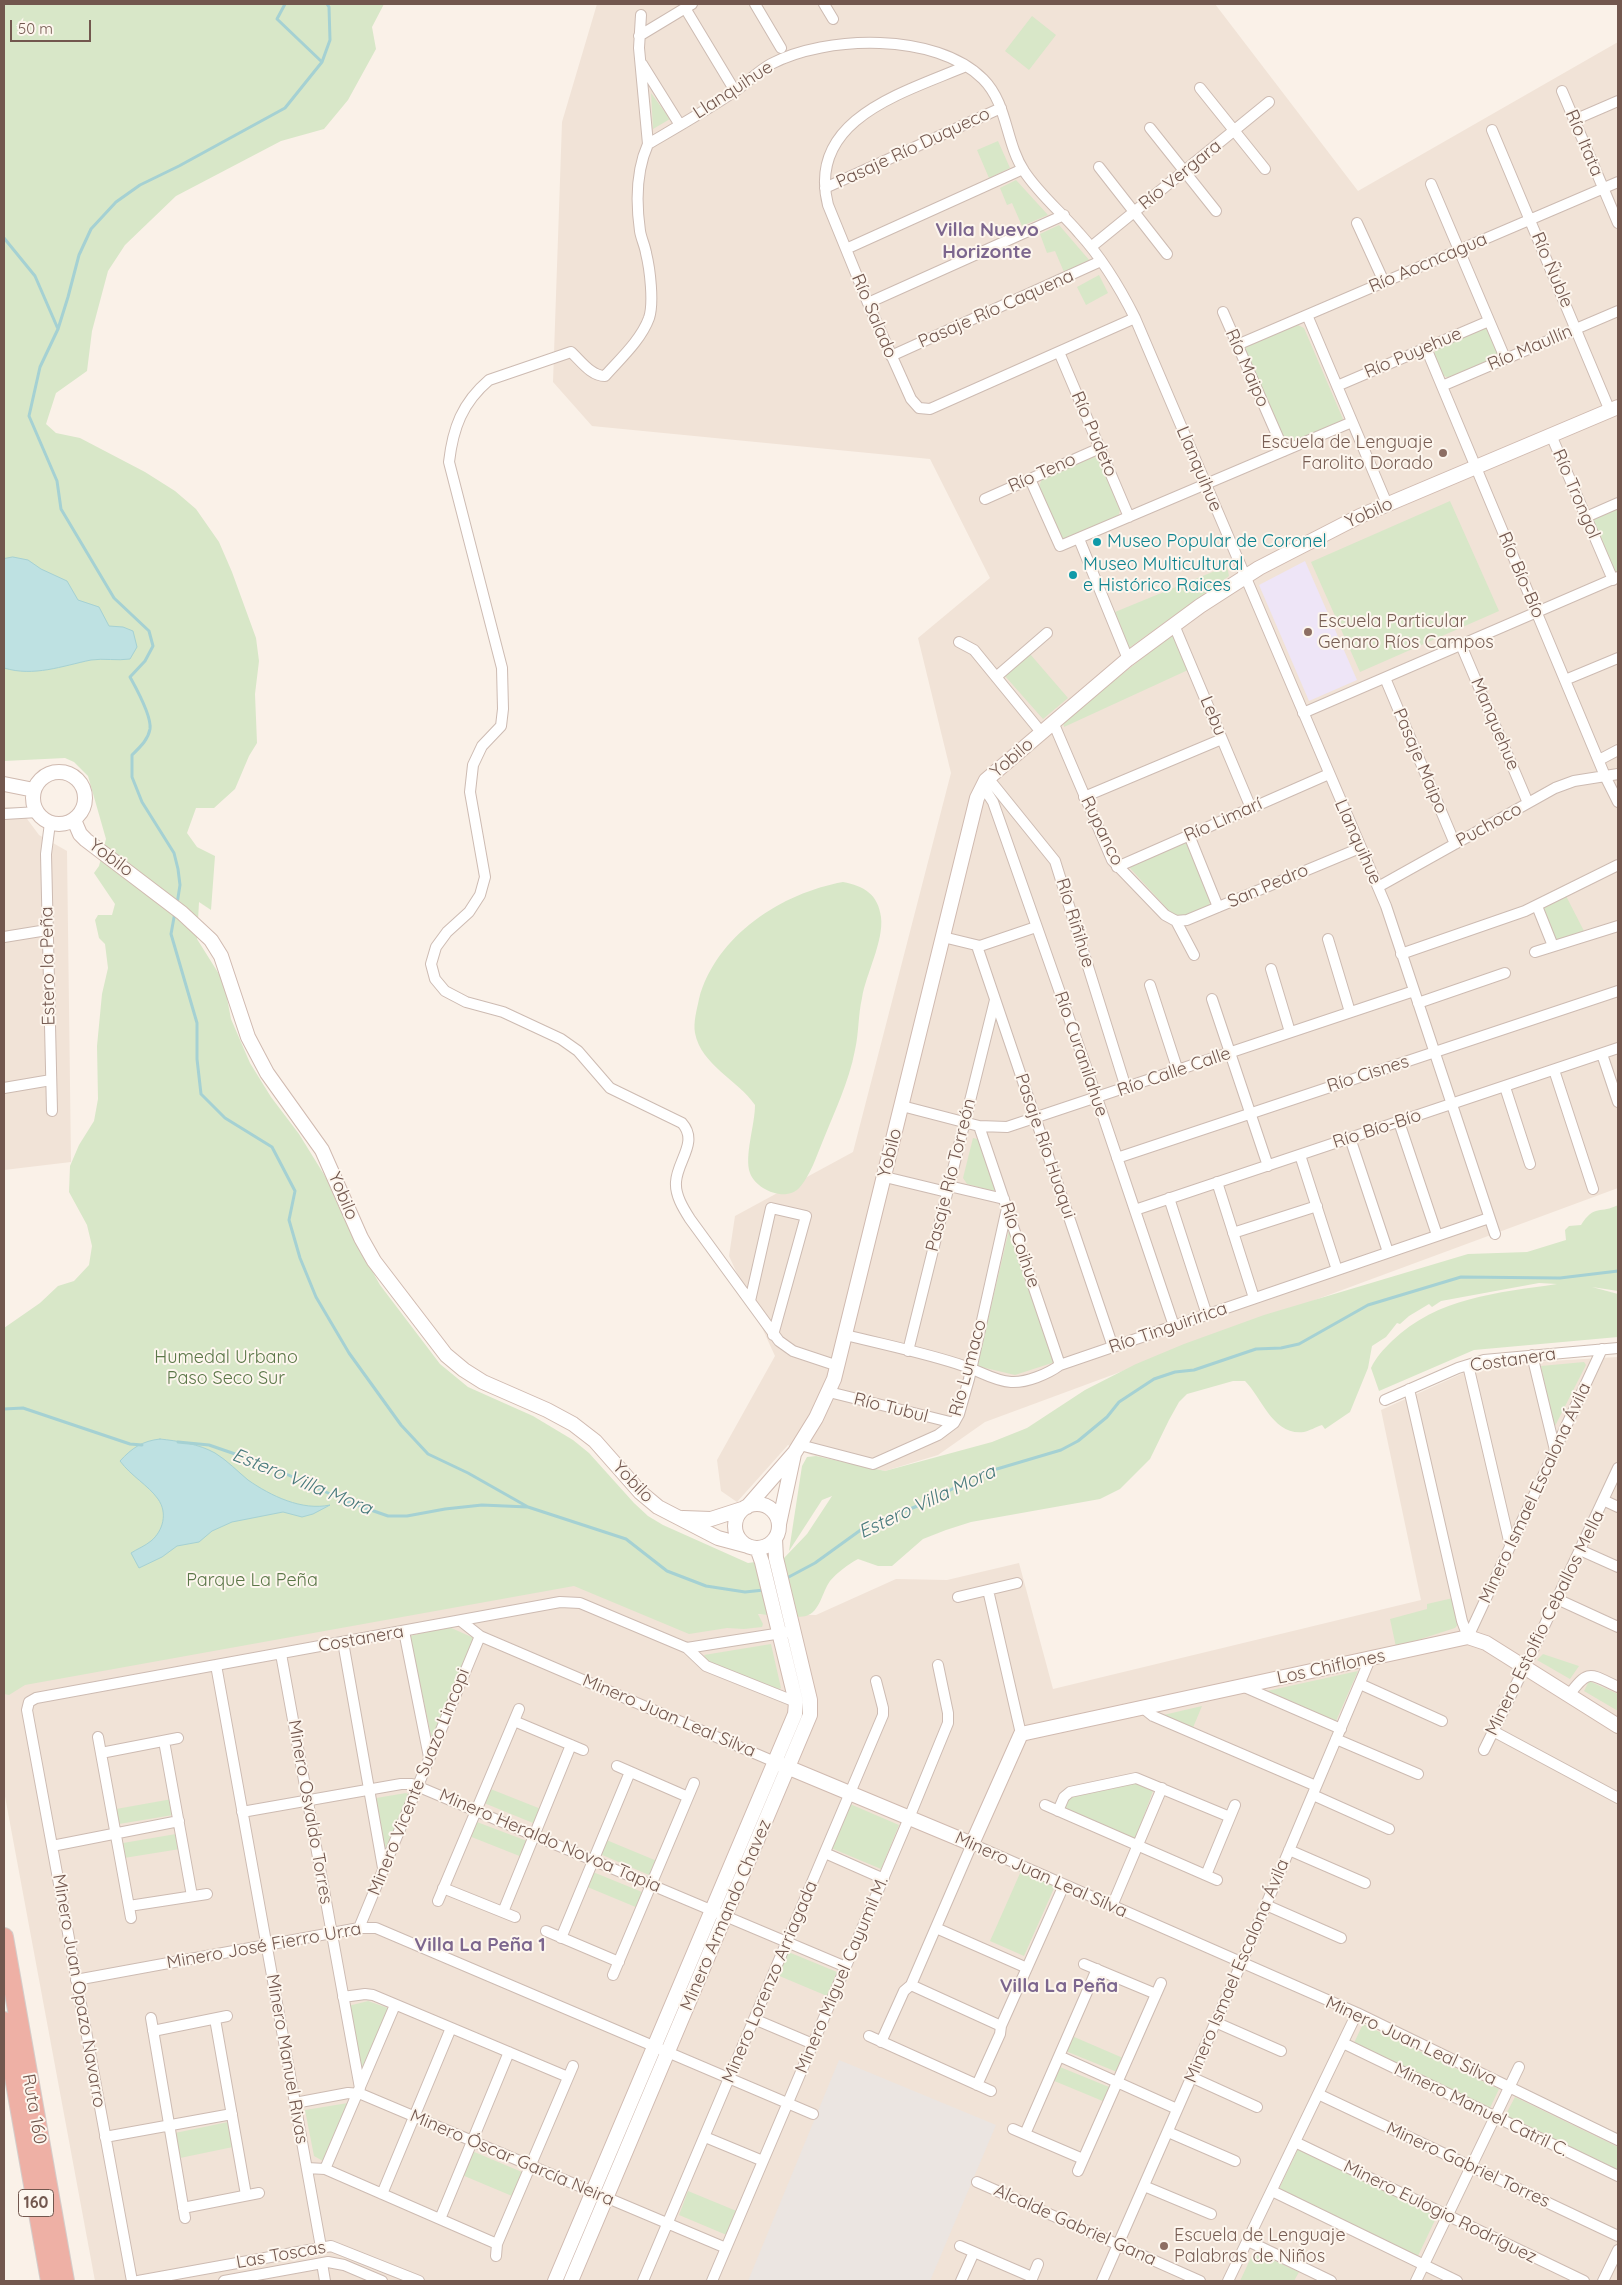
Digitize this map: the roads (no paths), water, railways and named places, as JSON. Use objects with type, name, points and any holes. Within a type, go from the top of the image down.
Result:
[{"type":"highway","name":"Ruta 160","points":[[4,1937],[65,2281]]},
{"type":"highway","name":"Ruta 160","points":[[4,2021],[50,2281]]},
{"type":"main road","name":"Yobilo","points":[[752,1547],[740,1539],[735,1530],[736,1518],[797,1449],[829,1392],[838,1366],[943,937],[985,782],[1128,659],[1245,577],[1291,550],[1387,504],[1614,409]]},
{"type":"main road","points":[[56,772],[68,773],[78,779],[84,789],[86,801],[82,812],[74,820],[60,824],[50,822],[38,812],[34,802],[34,790],[45,776],[56,772]]},
{"type":"main road","points":[[4,784],[34,790]]},
{"type":"main road","name":"Yobilo","points":[[74,820],[80,834],[86,840],[182,912],[206,933],[218,949],[248,1036],[260,1062],[322,1150],[366,1248],[438,1346],[455,1363],[473,1376],[573,1424],[599,1446],[648,1500],[674,1516],[718,1538],[752,1547]]},
{"type":"main road","name":"Yobilo","points":[[775,1539],[797,1449]]},
{"type":"main road","name":"Yobilo","points":[[674,1516],[711,1519],[757,1504],[767,1507],[775,1514],[779,1524]]},
{"type":"main road","points":[[752,1547],[767,1546],[775,1539]]},
{"type":"main road","name":"Minero Armando Chavez","points":[[571,2281],[789,1768],[811,1710],[776,1558],[775,1539]]},
{"type":"main road","name":"Minero Armando Chavez","points":[[555,2281],[795,1714],[796,1702],[762,1562],[752,1547]]},
{"type":"main road","points":[[1468,1637],[1486,1643],[1618,1726]]},
{"type":"main road","name":"Los Chiflones","points":[[1021,1734],[1468,1637]]},
{"type":"main road","points":[[972,1844],[1021,1734]]},
{"type":"main road","name":"Minero Juan Leal Silva","points":[[775,1762],[972,1844]]},
{"type":"street","points":[[755,4],[781,48]]},
{"type":"street","points":[[824,4],[834,19]]},
{"type":"street","points":[[639,36],[688,6],[735,91]]},
{"type":"street","points":[[641,15],[639,36],[640,61],[648,144],[640,165],[638,186],[640,233],[648,264],[650,314],[641,333],[605,376],[598,376],[593,373],[571,352],[489,380],[481,387],[463,411],[454,428],[449,462],[502,668],[503,709],[500,726],[482,746],[473,766],[470,792],[486,877],[475,903],[436,947],[431,964],[435,979],[445,991],[466,1002],[503,1012],[561,1039],[578,1052],[610,1088],[682,1122],[687,1129],[690,1140],[676,1182],[680,1203],[690,1219],[773,1335],[793,1351],[838,1366]]},
{"type":"street","name":"Llanquihue","points":[[648,144],[735,91],[770,64],[797,54],[841,45],[872,43],[912,47],[937,54],[966,66],[987,84],[1000,108],[1023,170],[1091,247],[1118,287],[1134,318],[1390,916],[1495,1234]]},
{"type":"street","points":[[640,61],[680,125]]},
{"type":"street","name":"Río Salado","points":[[966,66],[880,104],[854,121],[842,134],[830,155],[826,173],[825,188],[828,205],[868,303],[911,400],[924,410],[1134,318]]},
{"type":"street","points":[[1200,88],[1265,169]]},
{"type":"street","name":"Río Itata","points":[[1562,91],[1618,223]]},
{"type":"street","name":"Río Vergara","points":[[1091,247],[1270,102]]},
{"type":"street","points":[[1574,120],[1618,102]]},
{"type":"street","name":"Pasaje Río Duqueco","points":[[825,188],[1000,108]]},
{"type":"street","points":[[1150,128],[1216,211]]},
{"type":"street","name":"Río Ñuble","points":[[1492,130],[1576,328],[1614,409]]},
{"type":"street","points":[[1099,167],[1167,254]]},
{"type":"street","points":[[846,249],[1023,170]]},
{"type":"street","name":"Río Aocncagua","points":[[1237,345],[1618,182]]},
{"type":"street","points":[[1431,184],[1505,358]]},
{"type":"street","points":[[868,303],[1064,215]]},
{"type":"street","points":[[1357,223],[1384,282]]},
{"type":"street","name":"Pasaje Río Caquena","points":[[891,356],[1101,261]]},
{"type":"street","name":"Río Maullín","points":[[1442,386],[1618,311]]},
{"type":"street","name":"Río Maipo","points":[[1223,312],[1284,451]]},
{"type":"street","points":[[1307,315],[1387,504]]},
{"type":"street","name":"Río Puyehue","points":[[1337,386],[1489,320]]},
{"type":"street","name":"Río Bío-Bío","points":[[1426,348],[1605,776],[1618,802]]},
{"type":"street","name":"Río Pudeto","points":[[1058,352],[1129,517]]},
{"type":"street","points":[[1030,479],[1060,546],[1352,422]]},
{"type":"street","name":"Río Trongol","points":[[1551,435],[1586,517],[1616,579]]},
{"type":"street","name":"Río Teno","points":[[985,499],[1100,448]]},
{"type":"street","points":[[1586,517],[1618,503]]},
{"type":"street","points":[[1078,539],[1128,659]]},
{"type":"street","points":[[1303,713],[1616,579]]},
{"type":"street","name":"Lebu","points":[[1174,625],[1252,808]]},
{"type":"street","points":[[996,677],[1047,633]]},
{"type":"street","points":[[959,642],[974,650],[1041,732]]},
{"type":"street","name":"Manquehue","points":[[1461,645],[1528,803]]},
{"type":"street","points":[[1565,680],[1618,658]]},
{"type":"street","name":"Pasaje Maipo","points":[[1384,678],[1455,844]]},
{"type":"street","name":"Rupanco","points":[[1053,722],[1107,850],[1117,867],[1165,915],[1176,921]]},
{"type":"street","points":[[1084,796],[1222,739]]},
{"type":"street","points":[[1599,760],[1618,750]]},
{"type":"street","name":"Río Limarí","points":[[1117,867],[1329,774]]},
{"type":"street","name":"Puchoco","points":[[1378,887],[1564,784],[1618,774]]},
{"type":"street","name":"Río Curanilahue","points":[[985,782],[1097,1098],[1174,1326]]},
{"type":"street","name":"Río Riñihue","points":[[985,782],[1055,861],[1126,1088]]},
{"type":"street","points":[[4,814],[38,812]]},
{"type":"street","name":"Estero la Peña","points":[[50,822],[46,854],[52,1111]]},
{"type":"street","points":[[1189,835],[1218,907]]},
{"type":"street","name":"San Pedro","points":[[1176,921],[1187,920],[1360,848]]},
{"type":"street","points":[[1401,954],[1525,911],[1618,865]]},
{"type":"street","points":[[1537,906],[1553,946]]},
{"type":"street","points":[[1176,921],[1194,955]]},
{"type":"street","points":[[1535,952],[1618,926]]},
{"type":"street","points":[[943,937],[977,946],[990,944],[1036,927]]},
{"type":"street","points":[[4,937],[47,930]]},
{"type":"street","points":[[1328,939],[1350,1012]]},
{"type":"street","name":"Pasaje Río Huaqui","points":[[977,946],[1113,1347]]},
{"type":"street","points":[[1270,969],[1290,1032]]},
{"type":"street","points":[[1418,1004],[1505,973]]},
{"type":"street","points":[[1150,985],[1178,1070]]},
{"type":"street","name":"Río Calle Calle","points":[[902,1106],[979,1126],[1008,1127],[1414,991]]},
{"type":"street","name":"Río Cisnes","points":[[1117,1158],[1618,991]]},
{"type":"street","name":"Pasaje Río Torreón","points":[[908,1351],[995,999]]},
{"type":"street","points":[[1212,999],[1268,1166]]},
{"type":"street","name":"Río Bío-Bío","points":[[1135,1210],[1618,1048]]},
{"type":"street","points":[[1602,1054],[1618,1102]]},
{"type":"street","points":[[1554,1070],[1593,1189]]},
{"type":"street","points":[[4,1088],[51,1080]]},
{"type":"street","points":[[1505,1087],[1530,1164]]},
{"type":"street","points":[[1399,1122],[1437,1235]]},
{"type":"street","name":"Río Coihue","points":[[979,1126],[1060,1365]]},
{"type":"street","points":[[1350,1138],[1388,1252]]},
{"type":"street","points":[[1300,1155],[1337,1270]]},
{"type":"street","points":[[885,1177],[948,1189],[1006,1204]]},
{"type":"street","points":[[1217,1182],[1254,1298]]},
{"type":"street","points":[[1169,1198],[1207,1314]]},
{"type":"street","name":"Río Lumaco","points":[[797,1449],[873,1464],[938,1435],[954,1423],[959,1414],[970,1368],[1006,1204]]},
{"type":"street","points":[[1233,1233],[1317,1206]]},
{"type":"street","points":[[750,1301],[771,1208],[806,1216],[773,1335]]},
{"type":"street","name":"Río Tinguiririca","points":[[846,1335],[970,1368],[985,1376],[1013,1382],[1052,1371],[1060,1365],[1489,1218]]},
{"type":"street","name":"Costanera","points":[[1384,1400],[1484,1360],[1618,1348]]},
{"type":"street","name":"Minero Ismael Escalona Ávila","points":[[1468,1637],[1602,1349]]},
{"type":"street","points":[[1532,1355],[1554,1450]]},
{"type":"street","points":[[1468,1365],[1510,1545]]},
{"type":"street","points":[[1409,1389],[1462,1621],[1468,1637]]},
{"type":"street","name":"Río Tubul","points":[[829,1392],[954,1423]]},
{"type":"street","name":"Minero Estolfio Ceballos Mella","points":[[1484,1750],[1525,1668],[1618,1468]]},
{"type":"street","points":[[1604,1500],[1618,1507]]},
{"type":"street","points":[[1580,1550],[1618,1568]]},
{"type":"street","points":[[958,1597],[1017,1583]]},
{"type":"street","points":[[988,1590],[1021,1734]]},
{"type":"street","points":[[1557,1599],[1618,1627]]},
{"type":"street","name":"Costanera","points":[[30,1702],[36,1698],[560,1602],[574,1602],[687,1648],[706,1666],[796,1702]]},
{"type":"street","name":"Minero Juan Leal Silva","points":[[461,1621],[480,1636],[775,1762]]},
{"type":"street","points":[[687,1648],[778,1628],[794,1631]]},
{"type":"street","points":[[404,1631],[430,1756]]},
{"type":"street","name":"Minero Vicente Suazo Lincopi","points":[[359,1928],[480,1636]]},
{"type":"street","points":[[343,1642],[383,1868]]},
{"type":"street","name":"Minero Osvaldo Torres","points":[[281,1654],[332,1933],[358,2091]]},
{"type":"street","name":"Minero Ismael Escalona Ávila","points":[[1102,2281],[1241,1964],[1370,1659]]},
{"type":"street","name":"Minero Manuel Rivas","points":[[216,1665],[321,2247]]},
{"type":"street","name":"Minero Miguel Cayumil M.","points":[[712,2281],[884,1879],[948,1723],[948,1713],[938,1665]]},
{"type":"street","points":[[1569,1695],[1581,1679],[1587,1676],[1596,1676],[1618,1687]]},
{"type":"street","name":"Minero Lorenzo Arriagada","points":[[644,2281],[883,1716],[876,1681]]},
{"type":"street","points":[[1360,1684],[1442,1721]]},
{"type":"street","points":[[1242,1686],[1418,1774]]},
{"type":"street","name":"Minero Juan Opazo Navarro","points":[[30,1702],[27,1710],[132,2281]]},
{"type":"street","points":[[438,1900],[519,1708]]},
{"type":"street","points":[[1143,1708],[1153,1716],[1314,1791],[1389,1829]]},
{"type":"street","points":[[514,1721],[583,1750]]},
{"type":"street","points":[[1493,1731],[1618,1798]]},
{"type":"street","points":[[98,1737],[131,1918]]},
{"type":"street","points":[[101,1753],[178,1738]]},
{"type":"street","points":[[164,1741],[192,1896]]},
{"type":"street","points":[[502,1912],[571,1745]]},
{"type":"street","points":[[617,1766],[688,1797]]},
{"type":"street","points":[[561,1938],[630,1772]]},
{"type":"street","points":[[1058,1811],[1067,1794],[1136,1778],[1230,1817]]},
{"type":"street","name":"Minero Heraldo Novoa Tapia","points":[[242,1812],[407,1783],[476,1810],[846,1966]]},
{"type":"street","points":[[613,1974],[694,1783]]},
{"type":"street","points":[[1112,1906],[1162,1788]]},
{"type":"street","points":[[1045,1805],[1217,1880]]},
{"type":"street","points":[[1206,1875],[1235,1805]]},
{"type":"street","points":[[52,1846],[179,1821]]},
{"type":"street","points":[[882,2042],[904,1991],[911,1985],[972,1844]]},
{"type":"street","name":"Minero Juan Leal Silva","points":[[972,1844],[1357,2014],[1618,2140]]},
{"type":"street","points":[[1290,1850],[1366,1883]]},
{"type":"street","points":[[825,1853],[884,1879]]},
{"type":"street","points":[[977,2085],[1000,2034],[1001,2026],[1064,1885]]},
{"type":"street","points":[[443,1888],[515,1917]]},
{"type":"street","points":[[129,1906],[207,1894]]},
{"type":"street","points":[[1266,1905],[1342,1938]]},
{"type":"street","name":"Minero José Fierro Urra","points":[[76,1980],[359,1928],[376,1928],[813,2114]]},
{"type":"street","points":[[936,1928],[1027,1968]]},
{"type":"street","points":[[546,1931],[618,1962]]},
{"type":"street","points":[[1084,1964],[1156,1994]]},
{"type":"street","points":[[1025,2134],[1097,1969]]},
{"type":"street","points":[[1078,2171],[1161,1983]]},
{"type":"street","points":[[911,1985],[1001,2026]]},
{"type":"street","points":[[343,1997],[368,1994],[568,2077]]},
{"type":"street","points":[[325,2169],[395,2005]]},
{"type":"street","points":[[1228,2281],[1357,2014]]},
{"type":"street","points":[[153,2031],[227,2016]]},
{"type":"street","points":[[151,2018],[184,2213],[259,2193]]},
{"type":"street","points":[[215,2019],[246,2195]]},
{"type":"street","points":[[754,2020],[813,2044]]},
{"type":"street","points":[[1215,2022],[1281,2051]]},
{"type":"street","points":[[382,2194],[451,2028]]},
{"type":"street","points":[[870,2036],[991,2091]]},
{"type":"street","name":"Minero Manuel Catril C.","points":[[1343,2043],[1618,2176]]},
{"type":"street","points":[[440,2219],[509,2052]]},
{"type":"street","points":[[1059,2056],[1177,2109]]},
{"type":"street","points":[[496,2256],[497,2244],[573,2066]]},
{"type":"street","points":[[1416,2281],[1519,2067]]},
{"type":"street","points":[[1191,2077],[1257,2107]]},
{"type":"street","name":"Minero Óscar García Neira","points":[[295,2103],[358,2091],[414,2117],[726,2248]]},
{"type":"street","name":"Minero Gabriel Torres","points":[[1318,2094],[1618,2236]]},
{"type":"street","points":[[105,2137],[232,2114]]},
{"type":"street","points":[[1013,2129],[1083,2159]]},
{"type":"street","points":[[1168,2132],[1235,2161]]},
{"type":"street","points":[[705,2137],[763,2161]]},
{"type":"street","name":"Minero Eulogio Rodríguez","points":[[1295,2142],[1584,2281]]},
{"type":"street","points":[[307,2168],[325,2169],[497,2244]]},
{"type":"street","name":"Alcalde Gabriel Gana","points":[[977,2182],[1200,2281]]},
{"type":"street","points":[[1144,2186],[1211,2214]]},
{"type":"street","points":[[1272,2191],[1457,2281]]},
{"type":"street","points":[[1248,2241],[1331,2281]]},
{"type":"street","name":"Las Toscas","points":[[138,2281],[331,2246],[342,2248],[419,2281]]},
{"type":"street","points":[[960,2246],[1032,2279],[1038,2264]]},
{"type":"street","points":[[1603,2281],[1618,2250]]},
{"type":"street","points":[[961,2281],[974,2252]]},
{"type":"street","points":[[322,2263],[325,2281]]},
{"type":"street","name":"Las Toscas","points":[[224,2281],[261,2278],[322,2263],[339,2263],[382,2281]]},
{"type":"water","points":[[13,557],[28,560],[41,569],[67,581],[78,600],[99,607],[109,626],[123,627],[133,631],[137,647],[130,659],[91,660],[37,671],[4,668],[4,559]]},
{"type":"water","points":[[160,1439],[188,1443],[209,1450],[224,1459],[257,1486],[287,1501],[309,1506],[330,1505],[313,1514],[302,1517],[283,1512],[232,1522],[212,1531],[199,1542],[177,1546],[162,1557],[139,1568],[131,1553],[149,1543],[159,1532],[163,1522],[163,1510],[154,1494],[120,1461],[138,1446],[148,1441]]},
{"type":"waterway","points":[[285,4],[277,19],[322,62]]},
{"type":"waterway","points":[[177,904],[180,885],[174,853],[142,802],[132,777],[132,755],[147,737],[150,723],[143,702],[130,677],[145,661],[153,646],[149,631],[114,598],[61,509],[57,481],[29,416],[40,367],[58,329],[79,255],[91,229],[116,202],[140,185],[179,166],[285,108],[322,62],[330,40],[329,7],[327,4]]},
{"type":"waterway","points":[[4,238],[35,276],[58,329]]},
{"type":"waterway","points":[[175,912],[171,934],[197,1023],[197,1059],[201,1094],[225,1118],[272,1147],[295,1191],[289,1220],[300,1258],[316,1297],[349,1353],[401,1425],[428,1454],[468,1473],[528,1507]]},
{"type":"waterway","name":"Estero Villa Mora","points":[[785,1579],[815,1563],[862,1529],[881,1520],[928,1502],[980,1474],[1061,1450],[1078,1441],[1107,1417],[1119,1402],[1154,1379],[1175,1372],[1194,1370],[1256,1349],[1281,1348],[1299,1344],[1368,1305],[1461,1277],[1560,1278],[1618,1271]]},
{"type":"waterway","name":"Estero Villa Mora","points":[[4,1409],[23,1408],[130,1444],[142,1445]]},
{"type":"waterway","name":"Estero Villa Mora","points":[[178,1442],[209,1445],[264,1464],[348,1502],[388,1516],[407,1516],[482,1505],[528,1507],[626,1539],[667,1571],[706,1586],[745,1592],[764,1590]]},
{"type":"place","name":"Escuela de Lenguaje Farolito Dorado","points":[[1443,453]]},
{"type":"place","name":"Museo Popular de Coronel","points":[[1097,542]]},
{"type":"place","name":"Museo Multicultural e Histórico Raices","points":[[1073,575]]},
{"type":"place","name":"Escuela Particular Genaro Ríos Campos","points":[[1308,632]]},
{"type":"place","name":"Escuela de Lenguaje Palabras de Niños","points":[[1164,2246]]},
{"type":"district","name":"Villa Nuevo Horizonte","points":[[987,241]]},
{"type":"district","name":"Villa La Peña 1","points":[[480,1945]]},
{"type":"district","name":"Villa La Peña","points":[[1059,1986]]},
{"type":"park label","name":"Humedal Urbano Paso Seco Sur","points":[[226,1368]]},
{"type":"park label","name":"Parque La Peña","points":[[252,1581]]}]
